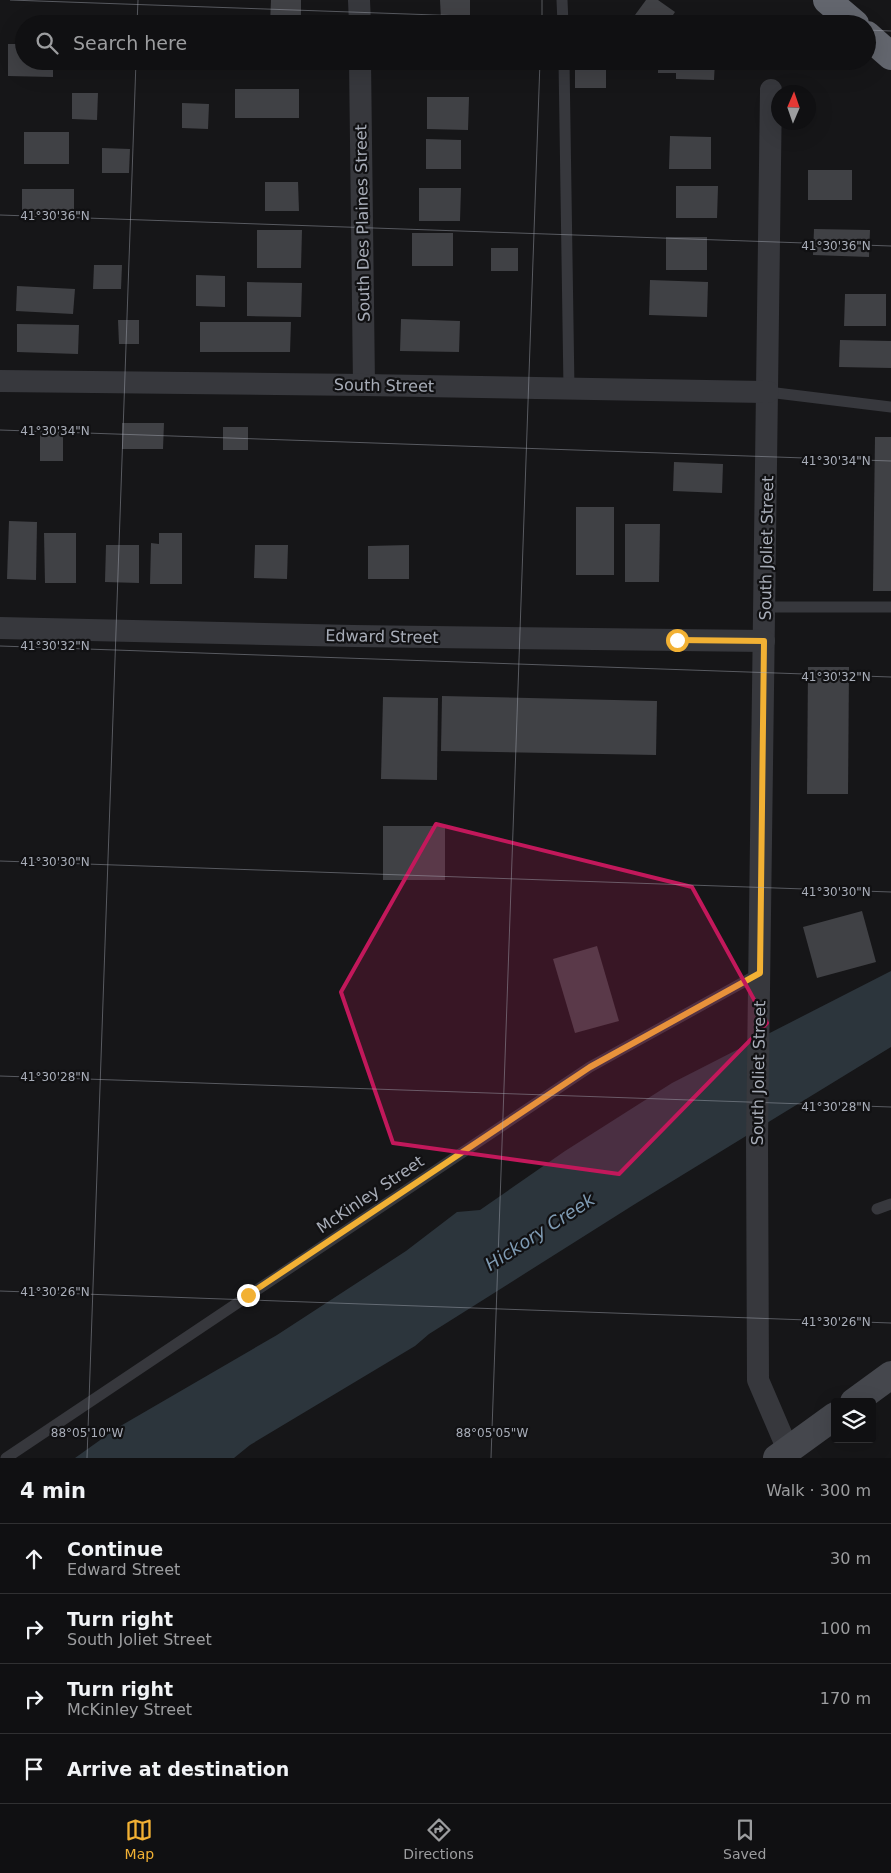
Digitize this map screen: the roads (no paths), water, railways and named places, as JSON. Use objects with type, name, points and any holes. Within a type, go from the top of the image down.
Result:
[{"type":"highway","points":[[828,0],[844,15]]},
{"type":"highway","points":[[876,43],[891,56]]},
{"type":"street","points":[[359,0],[360,15]]},
{"type":"street","name":"South Des Plaines Street","points":[[360,70],[364,385]]},
{"type":"street","name":"South Joliet Street","points":[[771,90],[757,1140],[758,1380],[783,1454]]},
{"type":"street","name":"South Street","points":[[0,381],[768,392]]},
{"type":"street","name":"Edward Street","points":[[0,628],[354,636],[764,641]]},
{"type":"street","points":[[859,1398],[891,1375]]},
{"type":"street","points":[[783,1454],[831,1419]]},
{"type":"lane","points":[[562,0],[562,15]]},
{"type":"lane","points":[[564,70],[569,389]]},
{"type":"lane","points":[[768,392],[891,406]]},
{"type":"lane","points":[[765,608],[891,607]]},
{"type":"lane","name":"McKinley Street","points":[[6,1458],[590,1067],[760,973]]},
{"type":"lane","points":[[876,1209],[891,1204]]},
{"type":"water","name":"Hickory Creek","points":[[891,971],[891,1047],[635,1204],[429,1334],[415,1346],[250,1445],[234,1458],[75,1458],[117,1428],[277,1335],[406,1251],[457,1212],[480,1210],[565,1151],[672,1083]]}]
